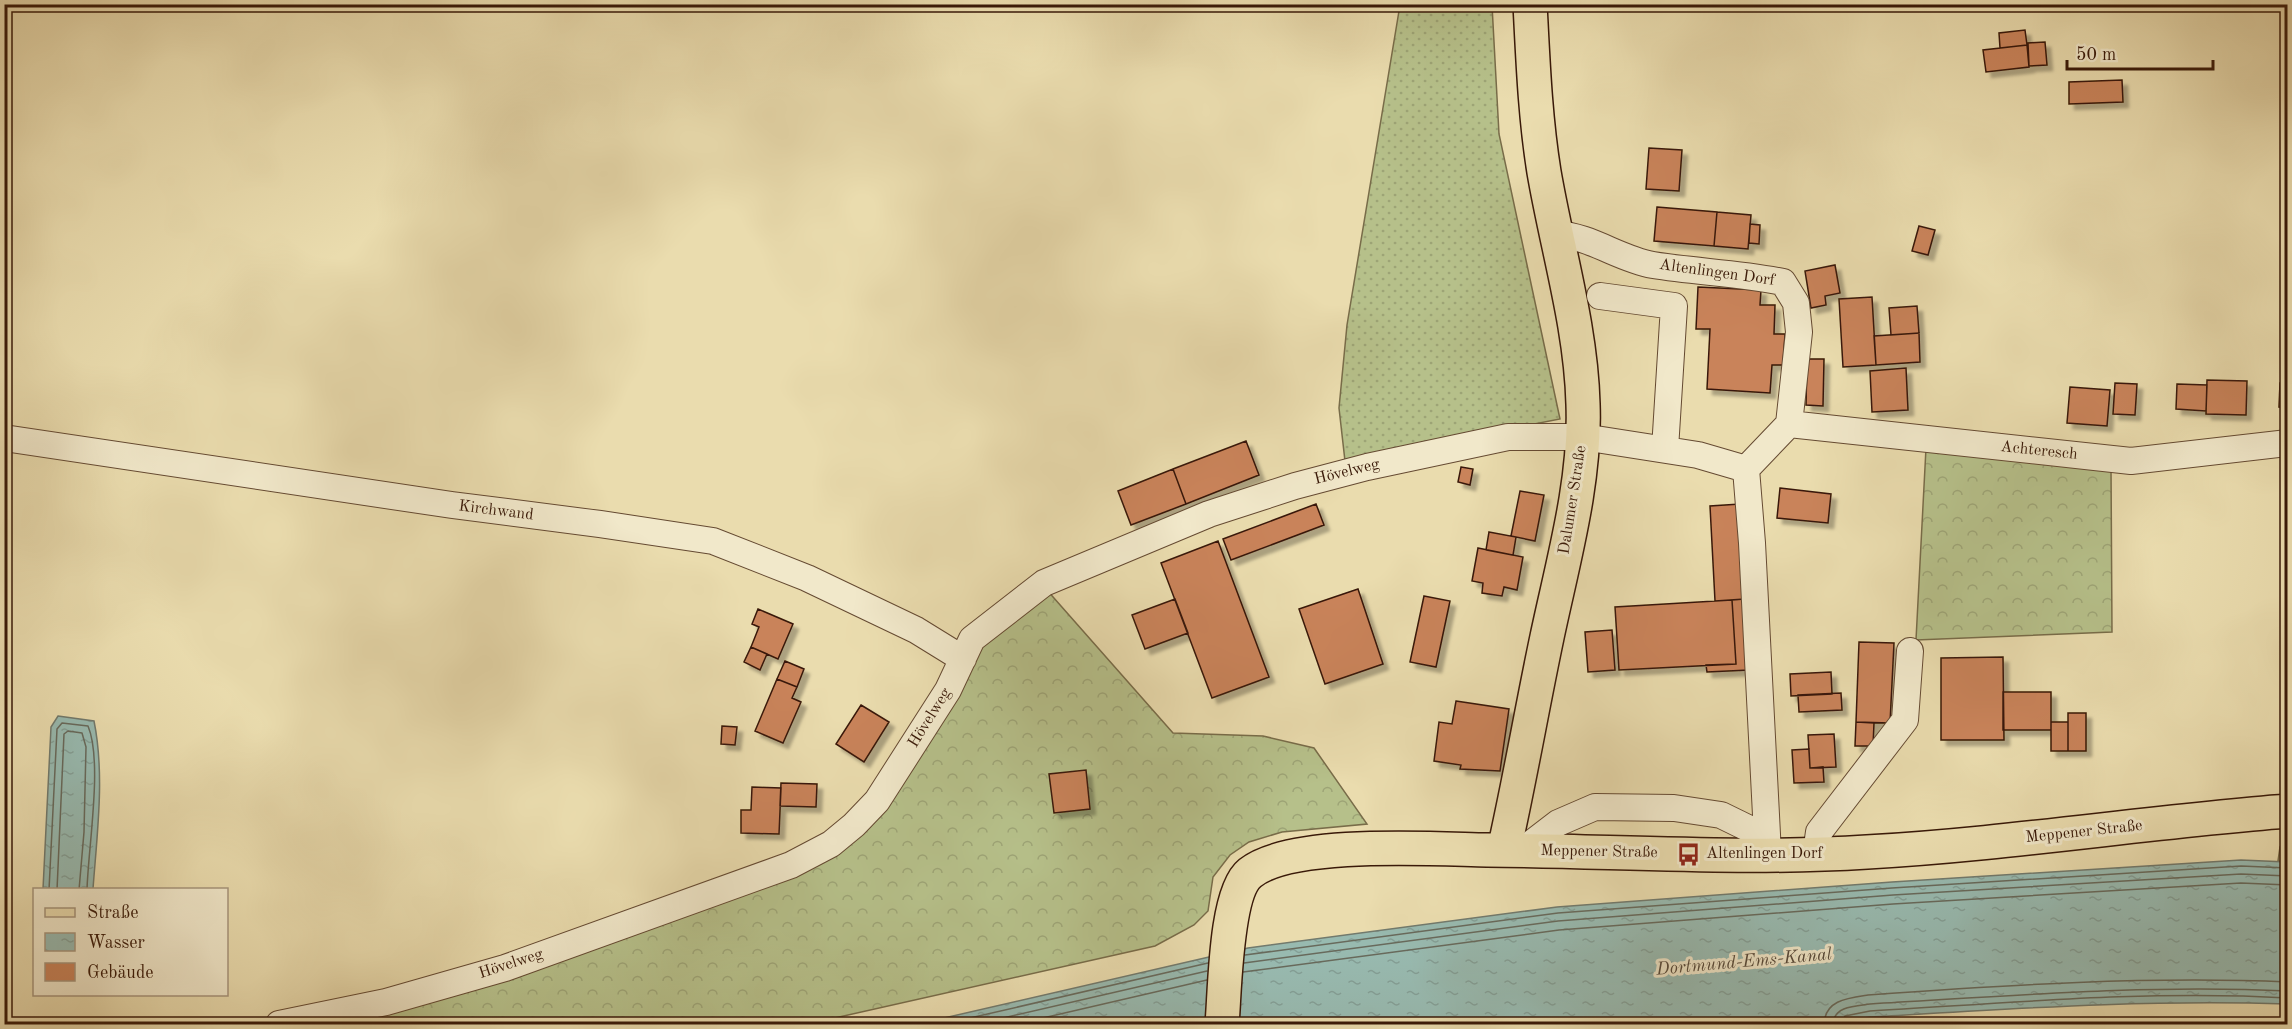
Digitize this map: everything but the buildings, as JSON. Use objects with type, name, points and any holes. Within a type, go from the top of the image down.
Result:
[{"type":"main road","name":"Dalumer Straße","points":[[1513,850],[1580,470],[1583,437],[1583,402],[1576,342],[1534,101],[1530,4]]},
{"type":"main road","name":"Meppener Straße","points":[[1222,1024],[1231,918],[1238,891],[1247,875],[1280,858],[1336,852],[1767,845],[1816,853],[1866,853],[2288,811]]},
{"type":"street","name":"Altenlingen Dorf","points":[[1557,234],[1575,235],[1624,256],[1653,265],[1742,274],[1783,282],[1796,303],[1799,332],[1789,424]]},
{"type":"street","points":[[1600,296],[1674,306],[1665,449]]},
{"type":"street","name":"Achteresch","points":[[1789,424],[2131,462],[2288,443]]},
{"type":"street","points":[[1767,845],[1752,543],[1746,469],[1789,424]]},
{"type":"street","points":[[1583,437],[1698,455],[1746,469]]},
{"type":"street","name":"Hövelweg","points":[[279,1024],[386,1002],[506,968],[791,865],[831,844],[854,825],[877,801],[948,690],[972,639],[1044,582],[1209,514],[1357,469],[1497,439],[1583,437]]},
{"type":"street","name":"Kirchwand","points":[[4,438],[452,506],[600,524],[713,542],[807,578],[916,630],[963,659]]},
{"type":"street","points":[[1816,853],[1819,832],[1905,720],[1910,651]]},
{"type":"street","points":[[1513,850],[1558,823],[1595,807],[1674,808],[1721,815],[1767,845]]},
{"type":"green space","points":[[1400,5],[1492,5],[1499,134],[1560,419],[1345,461],[1339,408],[1347,325]]},
{"type":"green space","points":[[1926,448],[2111,467],[2112,632],[1916,640]]},
{"type":"green space","points":[[1046,589],[1173,733],[1263,736],[1314,748],[1367,824],[1282,832],[1249,842],[1230,855],[1213,877],[1208,911],[1194,925],[1155,946],[808,1024],[283,1024],[385,1003],[832,845],[975,642]]},
{"type":"green space","points":[[2287,835],[2287,862],[2278,861],[2280,847]]},
{"type":"green space","points":[[2195,1020],[2287,1024],[2102,1024]]},
{"type":"water","points":[[58,716],[94,721],[100,783],[93,888],[43,888],[51,727]]},
{"type":"water","name":"Dortmund-Ems-Kanal","points":[[2241,860],[2287,862],[2287,1004],[2183,1003],[2079,1006],[1870,1017],[1832,1024],[918,1024],[1248,948],[1557,907],[1892,882]]},
{"type":"place","name":"Altenlingen Dorf","points":[[1688,854]]}]
